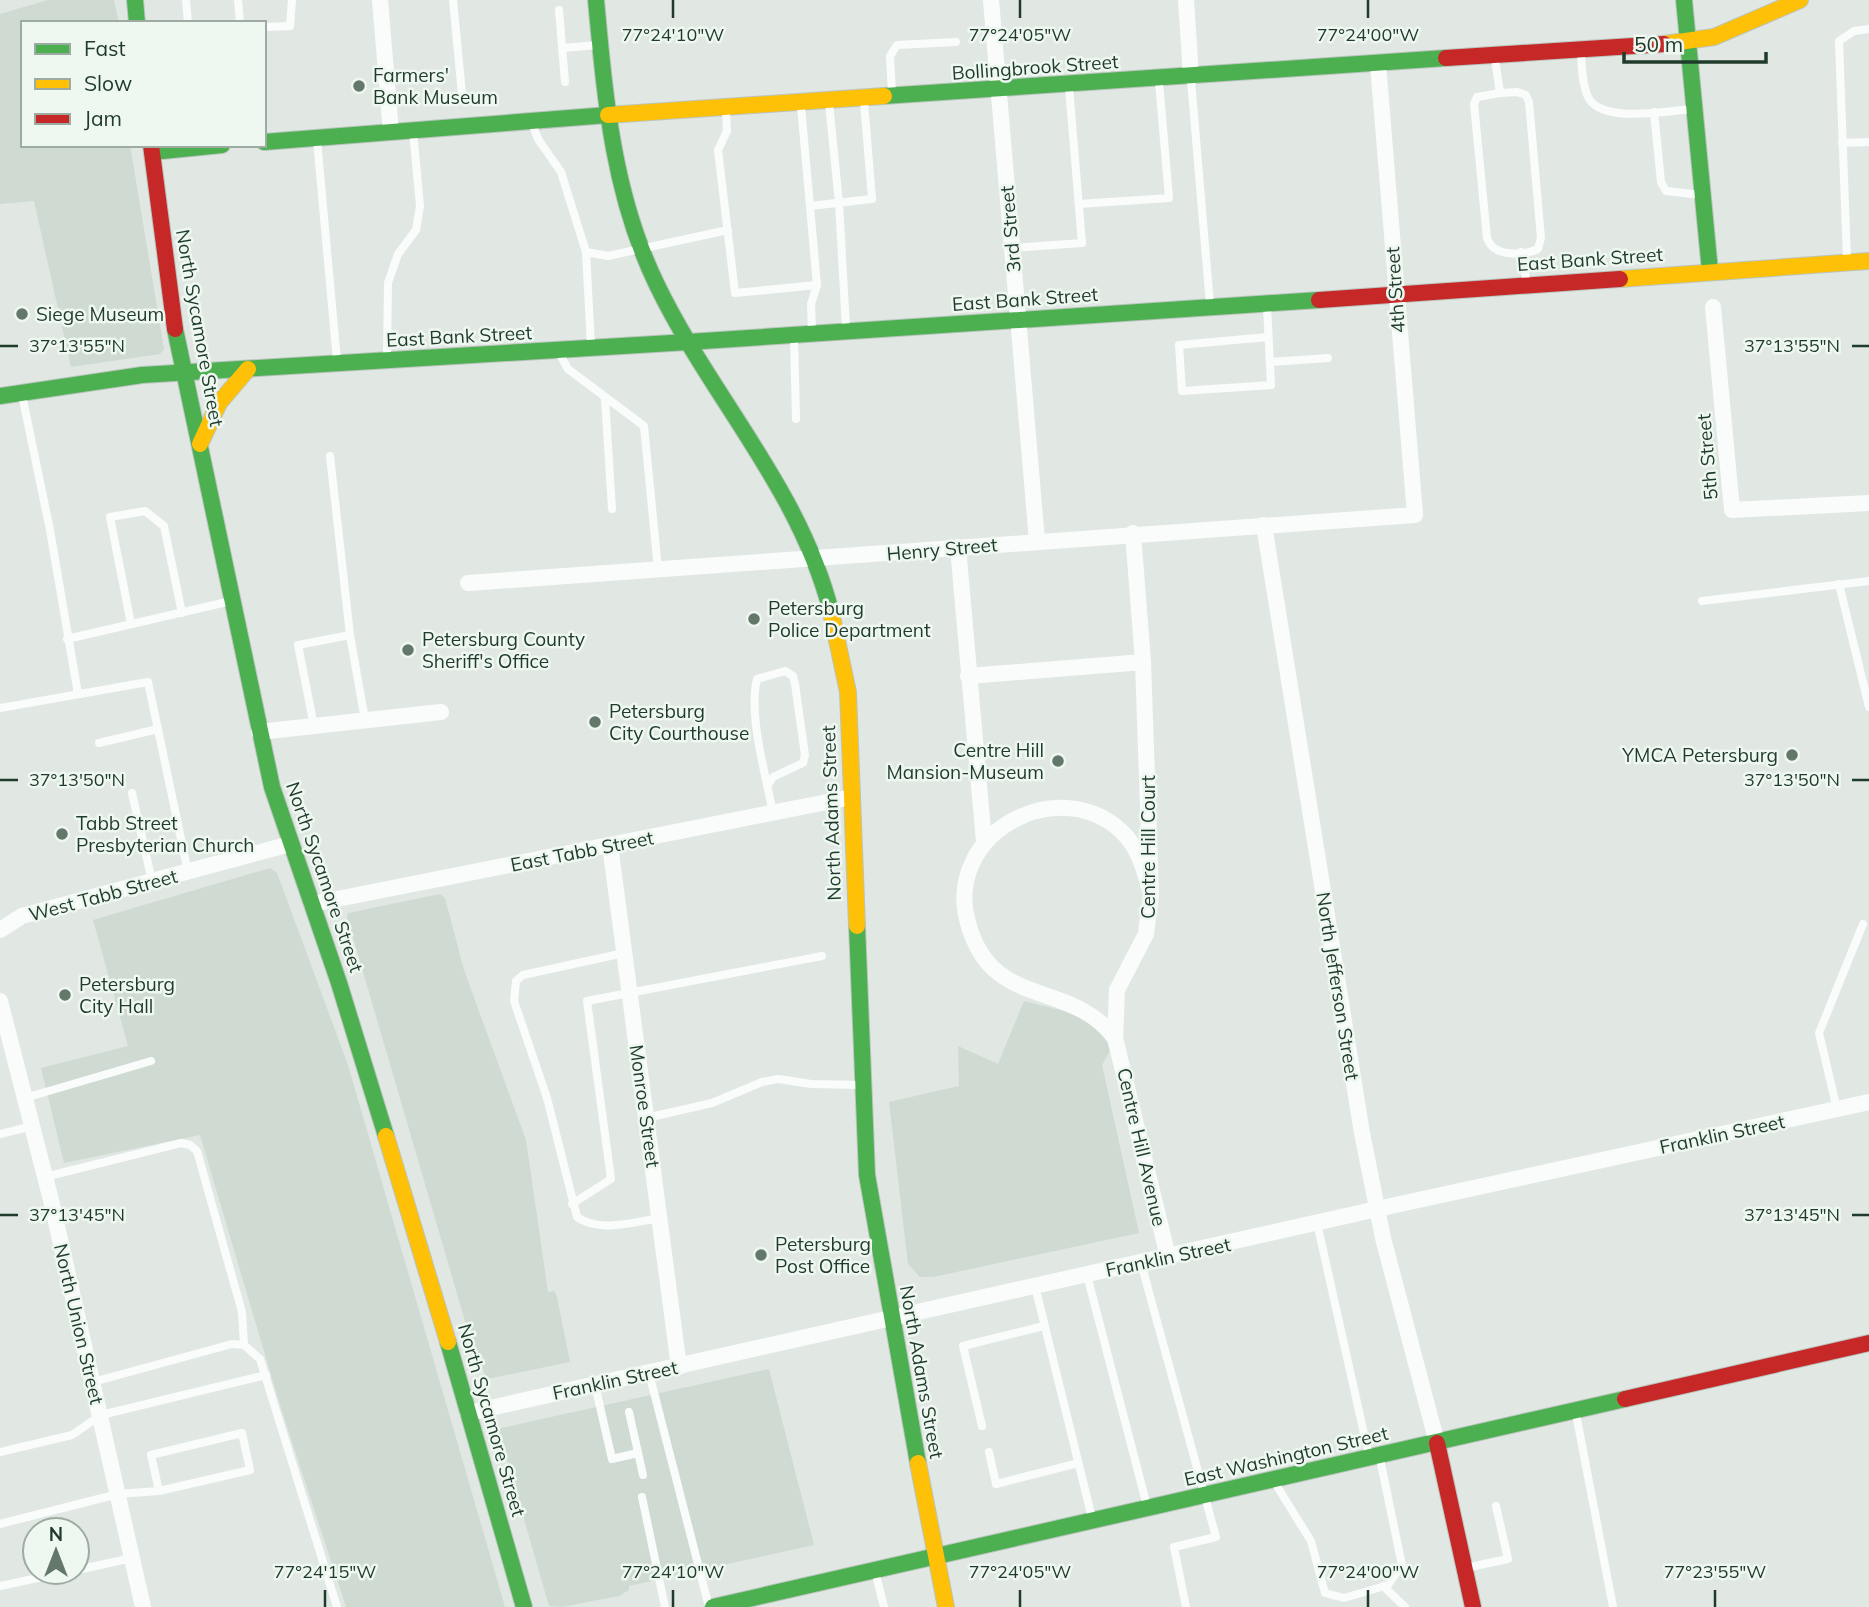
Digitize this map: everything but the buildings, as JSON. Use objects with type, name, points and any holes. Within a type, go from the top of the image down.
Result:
[{"type":"main road","points":[[135,0],[137,21]]},
{"type":"main road","points":[[1684,0],[1710,271]]},
{"type":"main road","name":"Bollingbrook Street","points":[[266,142],[608,115],[1069,86],[1688,42],[1714,37],[1800,0]]},
{"type":"main road","name":"North Adams Street","points":[[596,1],[608,115],[619,183],[640,248],[688,342],[794,512],[814,559],[837,629],[848,692],[861,1085],[867,1175],[891,1320],[946,1607]]},
{"type":"main road","points":[[151,149],[184,147]]},
{"type":"main road","name":"North Sycamore Street","points":[[151,149],[166,276],[183,372],[259,732],[290,844],[343,996],[524,1607]]},
{"type":"main road","name":"East Bank Street","points":[[0,396],[74,383],[183,372],[1018,322],[1869,261]]},
{"type":"main road","points":[[200,446],[212,410],[228,387],[248,369]]},
{"type":"main road","name":"East Washington Street","points":[[711,1607],[935,1559],[1869,1343]]},
{"type":"main road","points":[[1437,1443],[1473,1607]]},
{"type":"street","points":[[380,0],[391,132]]},
{"type":"street","name":"3rd Street","points":[[991,0],[1037,541]]},
{"type":"street","points":[[1186,0],[1191,77]]},
{"type":"street","name":"4th Street","points":[[1378,64],[1415,515]]},
{"type":"street","name":"5th Street","points":[[1713,307],[1732,510],[1869,503]]},
{"type":"street","name":"Henry Street","points":[[468,583],[1133,533],[1415,515]]},
{"type":"street","name":"North Jefferson Street","points":[[1264,525],[1362,1133],[1377,1209],[1437,1443]]},
{"type":"street","name":"Centre Hill Court","points":[[1115,1038],[1117,990],[1146,934],[1151,894],[1143,662],[1133,533]]},
{"type":"street","points":[[958,547],[984,842]]},
{"type":"street","points":[[968,676],[1143,662]]},
{"type":"street","points":[[259,732],[440,712]]},
{"type":"street","name":"East Tabb Street","points":[[312,904],[852,797]]},
{"type":"street","points":[[1115,1038],[1101,1020],[1080,1007],[1017,987],[985,958],[974,940],[965,900],[967,876],[973,858],[984,842],[1007,822],[1030,813],[1056,808],[1090,813],[1116,828],[1137,851],[1151,894]]},
{"type":"street","name":"West Tabb Street","points":[[0,930],[22,916],[290,844]]},
{"type":"street","name":"Monroe Street","points":[[610,845],[679,1367]]},
{"type":"street","name":"North Union Street","points":[[0,1001],[45,1177],[143,1607]]},
{"type":"street","name":"Centre Hill Avenue","points":[[1115,1038],[1168,1257]]},
{"type":"street","name":"Franklin Street","points":[[468,1413],[1377,1209],[1869,1102]]},
{"type":"lane","points":[[186,0],[188,21]]},
{"type":"lane","points":[[238,0],[240,21]]},
{"type":"lane","points":[[266,27],[290,26],[292,0]]},
{"type":"lane","points":[[453,0],[462,94]]},
{"type":"lane","points":[[559,10],[565,82]]},
{"type":"lane","points":[[1847,262],[1839,41],[1854,31],[1869,29]]},
{"type":"lane","points":[[892,97],[890,56],[897,46],[956,42]]},
{"type":"lane","points":[[562,48],[601,45]]},
{"type":"lane","points":[[1581,50],[1589,99],[1603,111],[1627,114],[1694,109]]},
{"type":"lane","points":[[1495,56],[1500,93]]},
{"type":"lane","points":[[1191,77],[1210,307]]},
{"type":"lane","points":[[1079,204],[1169,198],[1159,79]]},
{"type":"lane","points":[[1012,248],[1082,243],[1069,86]]},
{"type":"lane","points":[[1517,92],[1526,95],[1529,102],[1541,237],[1538,249],[1500,253],[1489,246],[1474,104],[1477,97],[1500,93],[1517,92]]},
{"type":"lane","points":[[810,206],[872,199],[864,99]]},
{"type":"lane","points":[[829,101],[839,203],[846,331]]},
{"type":"lane","points":[[801,103],[817,285],[811,304],[812,333]]},
{"type":"lane","points":[[726,107],[727,131],[718,150],[735,293],[817,285]]},
{"type":"lane","points":[[1654,112],[1661,181],[1666,191],[1703,195]]},
{"type":"lane","points":[[532,121],[538,139],[561,172],[586,252],[591,349]]},
{"type":"lane","points":[[387,361],[388,283],[398,254],[416,230],[420,206],[414,131]]},
{"type":"lane","points":[[316,138],[337,364]]},
{"type":"lane","points":[[1842,143],[1869,142]]},
{"type":"lane","points":[[586,252],[608,256],[728,230]]},
{"type":"lane","points":[[1521,252],[1527,285]]},
{"type":"lane","points":[[1266,303],[1272,385],[1182,391],[1180,345],[1268,337]]},
{"type":"lane","points":[[793,334],[796,419]]},
{"type":"lane","points":[[558,351],[568,369],[644,426],[658,569]]},
{"type":"lane","points":[[1270,362],[1328,358]]},
{"type":"lane","points":[[21,392],[50,530],[78,694]]},
{"type":"lane","points":[[605,399],[612,509]]},
{"type":"lane","points":[[330,456],[350,635],[365,720]]},
{"type":"lane","points":[[131,624],[110,517],[145,511],[164,526],[182,613]]},
{"type":"lane","points":[[1702,601],[1869,581]]},
{"type":"lane","points":[[1839,584],[1869,707]]},
{"type":"lane","points":[[67,639],[231,601]]},
{"type":"lane","points":[[314,726],[298,645],[350,635]]},
{"type":"lane","points":[[768,785],[774,777],[803,763],[805,755],[795,684],[793,676],[785,670],[757,679],[754,692],[768,785],[774,813]]},
{"type":"lane","points":[[0,708],[148,682],[188,872]]},
{"type":"lane","points":[[99,743],[158,729]]},
{"type":"lane","points":[[132,793],[152,881]]},
{"type":"lane","points":[[1837,1109],[1819,1033],[1863,924]]},
{"type":"lane","points":[[624,953],[523,975],[513,990],[514,1001],[547,1097],[577,1217],[587,1224],[601,1226],[660,1218]]},
{"type":"lane","points":[[572,1203],[611,1180],[587,1001],[822,956]]},
{"type":"lane","points":[[25,1097],[151,1061]]},
{"type":"lane","points":[[646,1118],[712,1103],[762,1082],[778,1079],[811,1084],[861,1085]]},
{"type":"lane","points":[[0,1134],[32,1126]]},
{"type":"lane","points":[[45,1177],[181,1143],[190,1145],[197,1151],[242,1312],[244,1345]]},
{"type":"lane","points":[[1273,1481],[1311,1541],[1325,1593],[1343,1598],[1388,1585],[1402,1565],[1317,1223]]},
{"type":"lane","points":[[1141,1263],[1216,1537],[1174,1547],[1186,1607]]},
{"type":"lane","points":[[1087,1275],[1148,1510]]},
{"type":"lane","points":[[1035,1286],[1093,1522]]},
{"type":"lane","points":[[982,1426],[963,1346],[1044,1326]]},
{"type":"lane","points":[[93,1382],[232,1344],[244,1345],[260,1359],[337,1607]]},
{"type":"lane","points":[[649,1373],[711,1607]]},
{"type":"lane","points":[[0,1452],[72,1435],[101,1415],[266,1375]]},
{"type":"lane","points":[[595,1385],[612,1459],[638,1453]]},
{"type":"lane","points":[[1576,1411],[1613,1607]]},
{"type":"lane","points":[[629,1412],[643,1475]]},
{"type":"lane","points":[[0,1524],[118,1494],[159,1491],[250,1470],[242,1433],[151,1455],[159,1491]]},
{"type":"lane","points":[[989,1452],[996,1483],[1078,1463]]},
{"type":"lane","points":[[642,1497],[665,1607]]},
{"type":"lane","points":[[1465,1568],[1508,1559],[1496,1506]]},
{"type":"lane","points":[[91,1567],[132,1558]]},
{"type":"lane","points":[[875,1572],[884,1607]]},
{"type":"lane","points":[[0,1586],[21,1582]]},
{"type":"lane","points":[[1382,1586],[1405,1607]]},
{"type":"shaded area","points":[[48,0],[114,0],[119,21],[21,21],[21,147],[130,147],[164,349],[160,354],[71,367],[34,201],[0,204],[0,14]]},
{"type":"shaded area","points":[[270,868],[277,873],[348,1065],[505,1607],[346,1607],[279,1402],[200,1135],[64,1163],[41,1068],[128,1046],[93,920]]},
{"type":"shaded area","points":[[440,894],[445,898],[464,970],[526,1140],[548,1292],[554,1291],[557,1297],[570,1362],[487,1379],[472,1345],[347,917],[348,913]]},
{"type":"shaded area","points":[[1024,1001],[1064,1011],[1084,1020],[1099,1029],[1111,1049],[1102,1065],[1139,1233],[933,1277],[920,1277],[908,1264],[889,1102],[959,1086],[958,1046],[998,1064]]},
{"type":"shaded area","points":[[769,1369],[814,1545],[629,1586],[629,1590],[619,1596],[562,1607],[549,1606],[499,1432],[501,1428]]},
{"type":"traffic: fast","points":[[135,0],[137,21]]},
{"type":"traffic: fast","points":[[596,0],[613,146],[630,216],[642,251],[679,326],[777,484],[817,567],[831,612]]},
{"type":"traffic: fast","points":[[1684,0],[1710,271]]},
{"type":"traffic: fast","points":[[884,96],[1446,58]]},
{"type":"traffic: fast","points":[[266,142],[608,115]]},
{"type":"traffic: fast","points":[[152,152],[202,147]]},
{"type":"traffic: fast","points":[[688,342],[1319,300]]},
{"type":"traffic: fast","points":[[175,329],[272,787],[339,983],[386,1136]]},
{"type":"traffic: fast","points":[[0,396],[142,375],[688,342]]},
{"type":"traffic: fast","points":[[857,926],[867,1175],[918,1463]]},
{"type":"traffic: fast","points":[[448,1342],[524,1607]]},
{"type":"traffic: fast","points":[[713,1607],[1625,1399]]},
{"type":"traffic: slow","points":[[1664,44],[1714,37],[1800,0]]},
{"type":"traffic: slow","points":[[608,115],[884,96]]},
{"type":"traffic: slow","points":[[1620,279],[1869,261]]},
{"type":"traffic: slow","points":[[200,444],[219,403],[248,369]]},
{"type":"traffic: slow","points":[[831,612],[848,692],[857,926]]},
{"type":"traffic: slow","points":[[386,1136],[448,1342]]},
{"type":"traffic: slow","points":[[918,1463],[946,1607]]},
{"type":"traffic: jam","points":[[1446,58],[1664,44]]},
{"type":"traffic: jam","points":[[151,147],[175,329]]},
{"type":"traffic: jam","points":[[1319,300],[1620,279]]},
{"type":"traffic: jam","points":[[1625,1399],[1869,1343]]},
{"type":"traffic: jam","points":[[1437,1443],[1473,1607]]},
{"type":"place","name":"Farmers' Bank Museum","points":[[359,86]]},
{"type":"place","name":"Siege Museum","points":[[22,314]]},
{"type":"place","name":"Petersburg Police Department","points":[[754,619]]},
{"type":"place","name":"Petersburg County Sheriff's Office","points":[[408,650]]},
{"type":"place","name":"Petersburg City Courthouse","points":[[595,722]]},
{"type":"place","name":"YMCA Petersburg","points":[[1792,755]]},
{"type":"place","name":"Centre Hill Mansion-Museum","points":[[1058,761]]},
{"type":"place","name":"Tabb Street Presbyterian Church","points":[[62,834]]},
{"type":"place","name":"Petersburg City Hall","points":[[65,995]]},
{"type":"place","name":"Petersburg Post Office","points":[[761,1255]]}]
